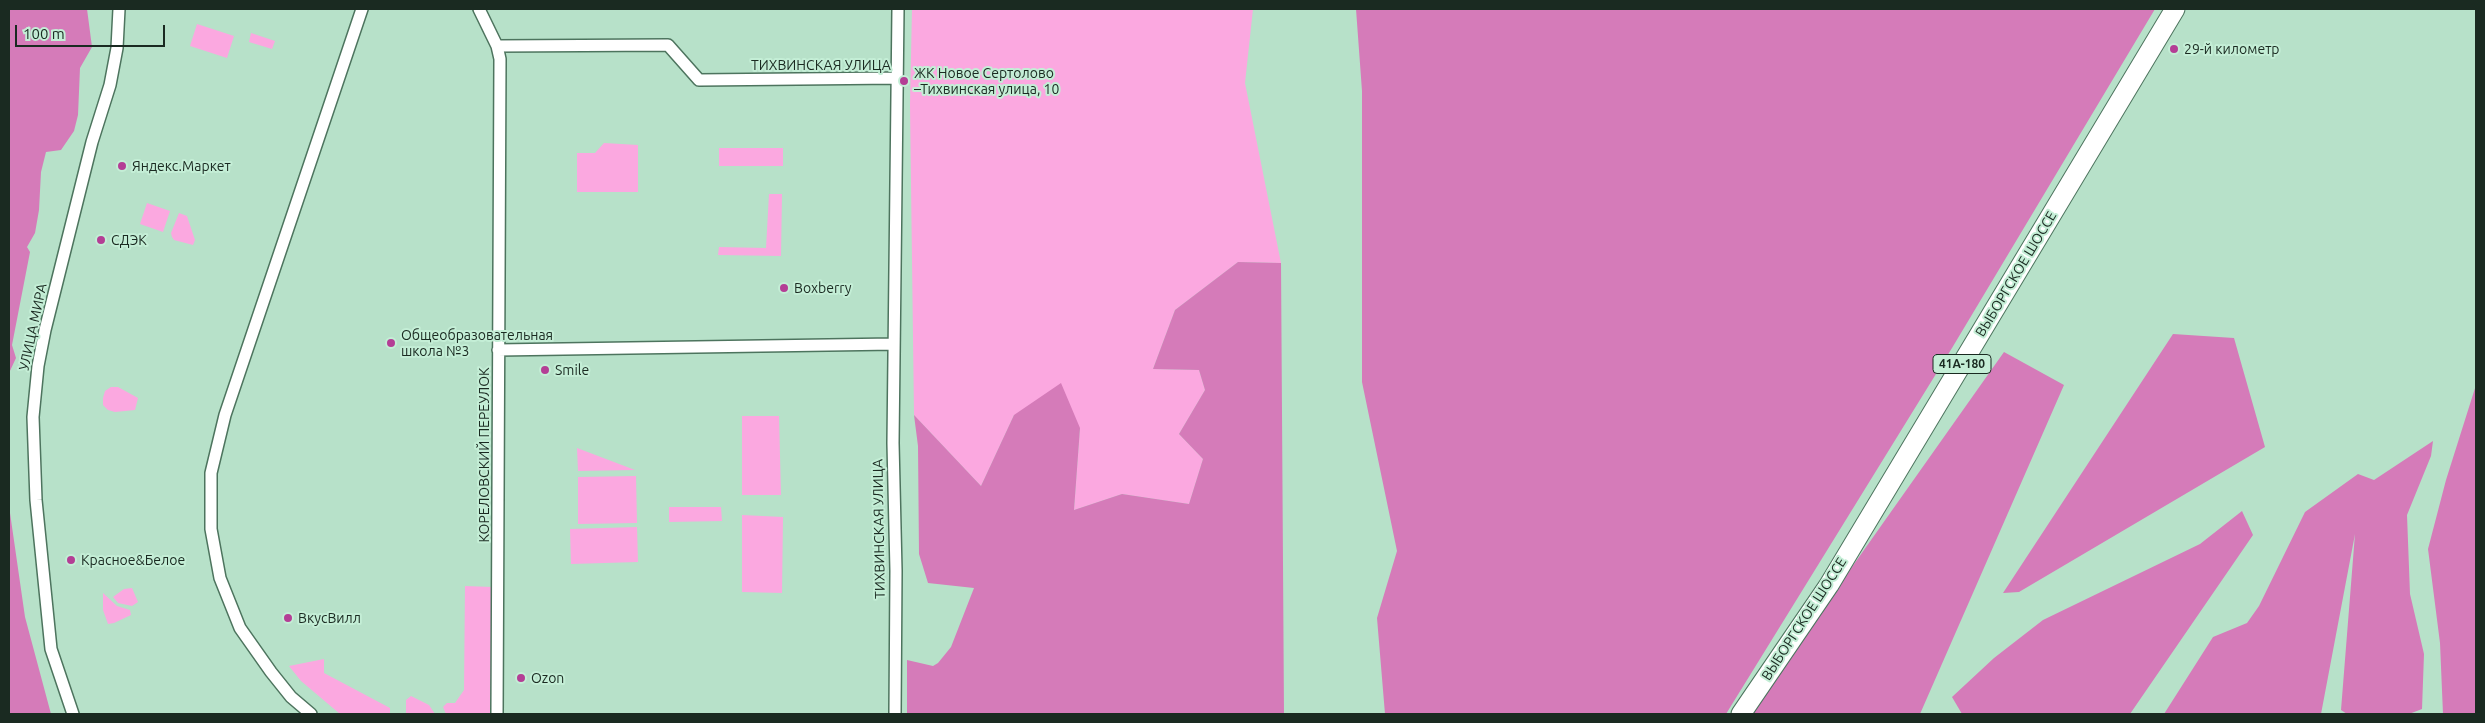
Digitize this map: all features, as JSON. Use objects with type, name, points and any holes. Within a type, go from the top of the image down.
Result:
[{"type":"main road","name":"ВЫБОРГСКОЕ ШОССЕ","points":[[1741,714],[1829,584],[2175,9]]},
{"type":"street","name":"УЛИЦА МИРА","points":[[73,714],[51,649],[38,518],[33,417],[38,366],[45,330],[92,142],[110,85],[118,48],[119,9]]},
{"type":"street","points":[[311,714],[291,697],[240,628],[220,578],[212,529],[211,473],[224,415],[362,9]]},
{"type":"street","name":"КОРЕЛОВСКИЙ ПЕРЕУЛОК","points":[[479,9],[497,46],[500,59],[497,714]]},
{"type":"street","points":[[897,78],[898,9]]},
{"type":"street","name":"ТИХВИНСКАЯ УЛИЦА","points":[[497,46],[668,44],[698,80],[897,78],[894,344],[894,714]]},
{"type":"street","points":[[498,350],[894,344]]},
{"type":"shaded area","points":[[9,9],[87,9],[92,47],[80,68],[78,115],[74,131],[61,150],[46,152],[41,172],[39,210],[35,233],[27,247],[30,252],[12,345],[16,358],[9,373]]},
{"type":"shaded area","points":[[912,9],[1253,9],[1245,83],[1281,263],[1238,262],[1175,310],[1153,369],[1199,370],[1205,390],[1179,434],[1203,459],[1189,504],[1122,494],[1074,510],[1080,428],[1014,415],[981,486],[914,415],[910,105]]},
{"type":"shaded area","points":[[1356,9],[2155,9],[1952,348],[1726,714],[1385,714],[1377,618],[1397,551],[1362,382],[1362,91]]},
{"type":"shaded area","points":[[197,24],[234,36],[227,58],[190,46]]},
{"type":"shaded area","points":[[251,33],[275,41],[272,49],[249,42]]},
{"type":"shaded area","points":[[604,143],[638,145],[638,192],[577,192],[577,153],[595,153]]},
{"type":"shaded area","points":[[719,148],[783,148],[783,166],[719,166]]},
{"type":"shaded area","points":[[769,194],[782,194],[781,256],[718,255],[719,247],[766,248]]},
{"type":"shaded area","points":[[147,203],[170,211],[163,232],[140,224]]},
{"type":"shaded area","points":[[179,213],[187,216],[195,240],[193,245],[174,240],[172,237],[171,233]]},
{"type":"shaded area","points":[[1238,262],[1281,263],[1284,714],[907,714],[907,660],[933,666],[938,663],[951,647],[974,588],[928,583],[919,554],[918,446],[914,415],[981,486],[1014,415],[1061,383],[1080,428],[1074,510],[1122,494],[1189,504],[1203,459],[1179,434],[1205,390],[1199,370],[1153,369],[1175,310]]},
{"type":"shaded area","points":[[2173,334],[2234,338],[2265,447],[2019,592],[2003,593]]},
{"type":"shaded area","points":[[2004,352],[2064,385],[1920,714],[1748,714]]},
{"type":"shaded area","points":[[2476,385],[2476,714],[2443,714],[2440,643],[2428,549],[2446,480]]},
{"type":"shaded area","points":[[111,387],[118,387],[138,398],[135,410],[115,412],[108,410],[103,405],[103,398],[105,391]]},
{"type":"shaded area","points":[[742,416],[779,416],[781,495],[742,495]]},
{"type":"shaded area","points":[[2433,441],[2431,456],[2407,515],[2410,594],[2424,654],[2422,709],[2409,714],[2347,714],[2341,710],[2355,534],[2321,714],[2164,714],[2213,637],[2247,623],[2259,606],[2305,512],[2358,474],[2374,480]]},
{"type":"shaded area","points":[[577,448],[635,470],[578,471]]},
{"type":"shaded area","points":[[636,476],[637,523],[578,524],[578,477]]},
{"type":"shaded area","points":[[9,506],[25,617],[51,714],[9,714]]},
{"type":"shaded area","points":[[669,507],[721,507],[722,521],[669,522]]},
{"type":"shaded area","points":[[2242,511],[2253,535],[2130,714],[1962,714],[1952,697],[1994,658],[2043,620],[2200,544]]},
{"type":"shaded area","points":[[742,515],[783,517],[782,593],[742,592]]},
{"type":"shaded area","points":[[637,527],[638,562],[571,564],[570,529]]},
{"type":"shaded area","points":[[465,586],[493,587],[490,714],[446,714],[443,707],[447,703],[455,703],[464,690]]},
{"type":"shaded area","points":[[132,588],[138,602],[132,606],[118,603],[113,597],[124,589]]},
{"type":"shaded area","points":[[103,593],[117,606],[130,610],[131,615],[108,624],[103,610]]},
{"type":"shaded area","points":[[324,659],[324,673],[390,708],[390,714],[340,714],[301,681],[289,666]]},
{"type":"shaded area","points":[[411,696],[429,705],[435,714],[406,714],[406,700]]},
{"type":"place","name":"29-й километр","points":[[2174,49]]},
{"type":"place","name":"ЖК Новое Сертолово –Тихвинская улица, 10","points":[[904,81]]},
{"type":"place","name":"Яндекс.Маркет","points":[[122,166]]},
{"type":"place","name":"СДЭК","points":[[101,240]]},
{"type":"place","name":"Boxberry","points":[[784,288]]},
{"type":"place","name":"Общеобразовательная школа №3","points":[[391,343]]},
{"type":"place","name":"Smile","points":[[545,370]]},
{"type":"place","name":"Красное&Белое","points":[[71,560]]},
{"type":"place","name":"ВкусВилл","points":[[288,618]]},
{"type":"place","name":"Ozon","points":[[521,678]]}]
